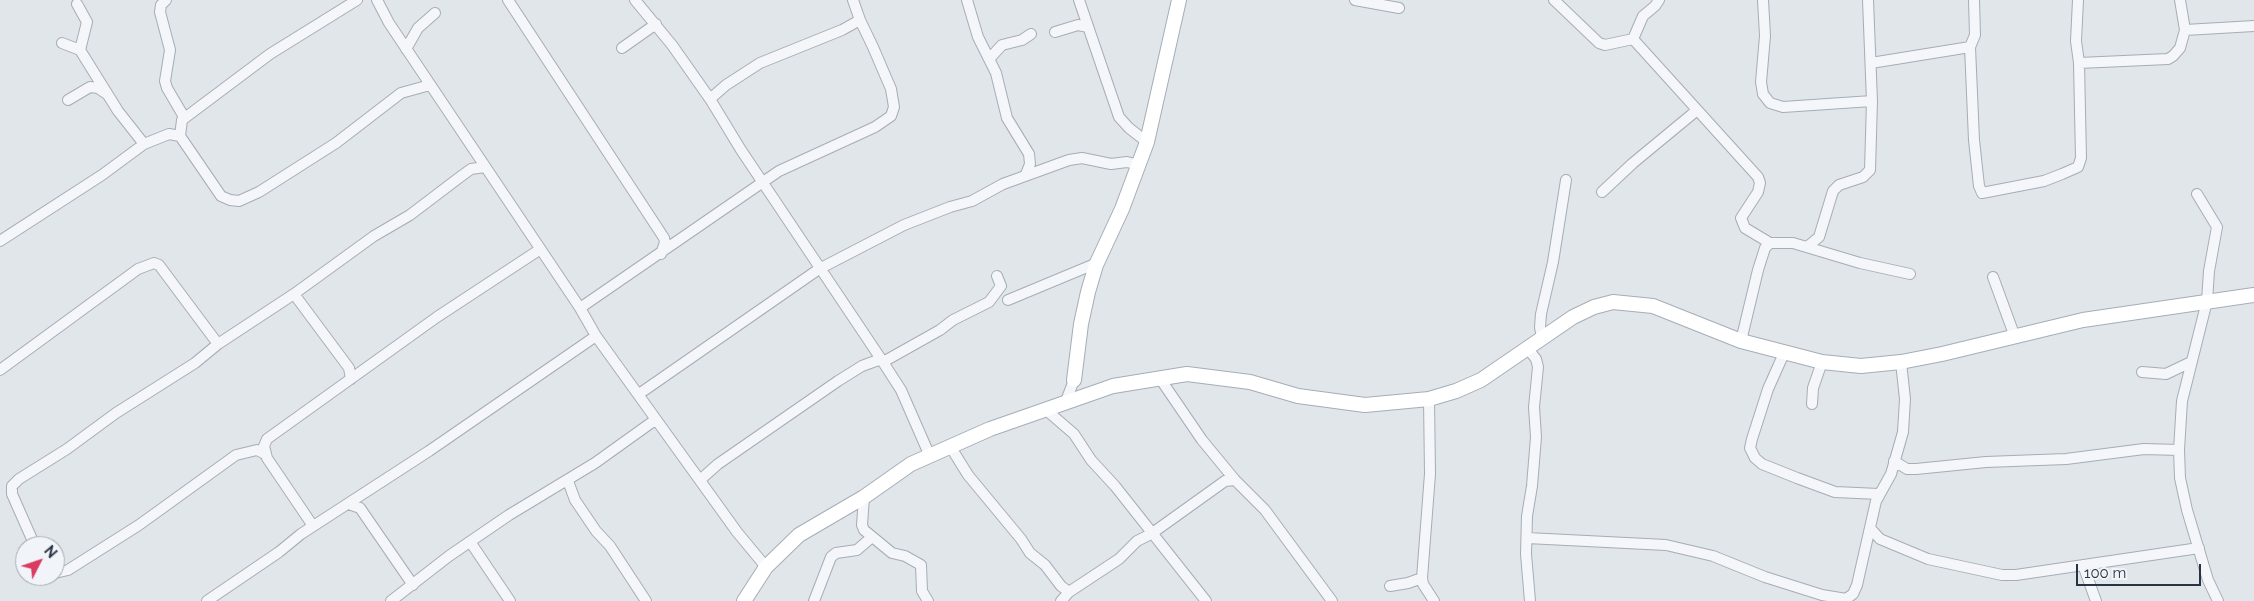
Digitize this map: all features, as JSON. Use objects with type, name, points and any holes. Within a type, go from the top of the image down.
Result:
[{"type":"street","points":[[166,0],[161,5],[160,12],[170,50],[165,82],[166,88],[184,117]]},
{"type":"street","points":[[357,0],[270,54],[184,117],[180,124],[180,136],[221,196],[239,201],[259,192],[336,143],[402,93],[430,85]]},
{"type":"street","points":[[377,0],[406,49],[539,250],[580,308],[596,336],[737,532],[766,567]]},
{"type":"street","points":[[508,0],[664,238],[665,242],[661,254]]},
{"type":"street","points":[[580,308],[794,163],[875,127],[891,116],[894,107],[891,89],[853,0]]},
{"type":"street","points":[[1079,0],[1120,117],[1128,128],[1147,142]]},
{"type":"street","points":[[1066,401],[1074,380],[1081,324],[1097,263],[1122,209],[1147,142],[1180,0]]},
{"type":"street","points":[[1355,0],[1399,8]]},
{"type":"street","points":[[1554,0],[1598,43],[1605,45],[1633,39]]},
{"type":"street","points":[[1633,39],[1643,16],[1656,6],[1659,0]]},
{"type":"street","points":[[1763,0],[1765,36],[1761,82],[1763,94],[1770,103],[1783,107],[1872,101]]},
{"type":"street","points":[[1807,247],[1820,237],[1833,191],[1839,185],[1863,177],[1870,170],[1872,101],[1868,0]]},
{"type":"street","points":[[1974,0],[1974,34],[1970,46],[1972,116],[1978,186],[1982,193],[2044,181],[2078,167],[2081,158],[2079,63],[2076,41],[2078,0]]},
{"type":"street","points":[[2079,63],[2168,59],[2180,48],[2185,30],[2180,0]]},
{"type":"street","points":[[969,1],[978,36],[990,58],[1002,90],[1007,118],[1029,154],[1033,167]]},
{"type":"street","points":[[638,2],[710,99],[763,184],[901,390],[929,454]]},
{"type":"street","points":[[77,4],[87,22],[80,50]]},
{"type":"street","points":[[406,49],[418,28],[435,13]]},
{"type":"street","points":[[710,99],[726,85],[760,63],[842,30],[860,20]]},
{"type":"street","points":[[622,48],[656,24]]},
{"type":"street","points":[[1055,32],[1078,25],[1088,27]]},
{"type":"street","points":[[2185,30],[2254,26]]},
{"type":"street","points":[[990,58],[1002,45],[1022,40],[1032,34]]},
{"type":"street","points":[[1633,39],[1696,111],[1751,167],[1758,177],[1760,183],[1758,192],[1741,218],[1745,228],[1770,243],[1793,243],[1860,264],[1910,274]]},
{"type":"street","points":[[62,43],[80,50],[107,94],[133,132],[144,144]]},
{"type":"street","points":[[1871,63],[1970,46]]},
{"type":"street","points":[[68,100],[90,88],[98,88],[107,94]]},
{"type":"street","points":[[1602,192],[1632,163],[1696,111]]},
{"type":"street","points":[[0,241],[102,175],[144,144],[169,134],[180,136]]},
{"type":"street","points":[[1033,167],[1046,169],[1069,160],[1082,158],[1111,164],[1127,162],[1139,165]]},
{"type":"street","points":[[30,536],[14,501],[12,486],[116,413],[195,363],[218,344],[294,294],[374,236],[410,215],[460,176],[471,169],[485,167]]},
{"type":"street","points":[[638,394],[819,269],[904,225],[950,207],[972,201],[1026,174],[1033,167]]},
{"type":"street","points":[[1542,339],[1540,327],[1541,314],[1553,262],[1566,180]]},
{"type":"street","points":[[2197,194],[2217,227],[2209,271],[2207,301],[2182,401],[2179,450],[2182,486],[2208,580],[2218,601]]},
{"type":"street","points":[[1742,341],[1758,270],[1766,248],[1770,243]]},
{"type":"street","points":[[265,454],[267,439],[274,432],[303,415],[437,317],[539,250]]},
{"type":"street","points":[[0,370],[138,269],[154,263],[160,265],[218,344]]},
{"type":"street","points":[[1008,300],[1097,263]]},
{"type":"street","points":[[700,480],[718,464],[862,366],[882,361],[940,330],[953,320],[989,302],[1001,286],[997,276]]},
{"type":"street","points":[[1993,277],[2015,337]]},
{"type":"street","points":[[294,294],[349,368],[352,379]]},
{"type":"street","points":[[744,601],[766,567],[799,535],[864,497],[898,472],[929,454],[1044,409],[1113,386],[1159,377],[1187,374],[1250,382],[1298,396],[1365,405],[1429,399],[1456,391],[1481,380],[1573,317],[1613,302],[1630,302],[1653,306],[1742,341],[1822,362],[1861,366],[1901,362],[2083,320],[2254,295]]},
{"type":"street","points":[[207,601],[313,526],[360,497],[596,336]]},
{"type":"street","points":[[1528,349],[1536,359],[1538,367],[1534,408],[1536,437],[1532,486],[1527,516],[1528,538],[1526,554],[1530,601]]},
{"type":"street","points":[[1785,351],[1768,390],[1752,440],[1750,448],[1756,458],[1762,464],[1835,492],[1879,494]]},
{"type":"street","points":[[1812,404],[1813,388],[1822,362]]},
{"type":"street","points":[[1528,538],[1666,545],[1713,556],[1764,577],[1822,595],[1853,598],[1879,494],[1886,486],[1903,432],[1905,413],[1901,362]]},
{"type":"street","points":[[2142,372],[2166,374],[2191,362]]},
{"type":"street","points":[[1159,377],[1202,440],[1227,469],[1230,480],[1265,510],[1332,601]]},
{"type":"street","points":[[1074,380],[1085,396]]},
{"type":"street","points":[[1429,399],[1430,474],[1422,578],[1423,584],[1434,601]]},
{"type":"street","points":[[1044,409],[1074,434],[1090,460],[1115,486],[1206,601]]},
{"type":"street","points":[[391,601],[449,556],[471,543],[547,490],[568,481],[656,420]]},
{"type":"street","points":[[950,446],[968,475],[1021,539],[1030,554],[1050,570],[1065,589]]},
{"type":"street","points":[[1894,461],[1907,469],[1916,469],[1986,462],[2066,459],[2144,449],[2179,450]]},
{"type":"street","points":[[65,571],[126,534],[236,455],[257,450],[265,454],[313,526]]},
{"type":"street","points":[[1062,601],[1065,589],[1108,568],[1137,541],[1152,534],[1230,480]]},
{"type":"street","points":[[568,481],[574,500],[596,531],[610,546],[646,601]]},
{"type":"street","points":[[360,497],[360,508],[413,585]]},
{"type":"street","points":[[864,497],[862,525],[872,537],[892,552],[905,556],[921,566],[922,591],[928,601]]},
{"type":"street","points":[[349,504],[360,508]]},
{"type":"street","points":[[1870,528],[1880,539],[1928,559],[1978,571],[2016,575],[2199,548]]},
{"type":"street","points":[[814,601],[831,557],[836,553],[857,550],[872,537]]},
{"type":"street","points":[[471,543],[510,601]]},
{"type":"street","points":[[2082,566],[2096,601]]},
{"type":"street","points":[[1390,586],[1422,578]]}]
